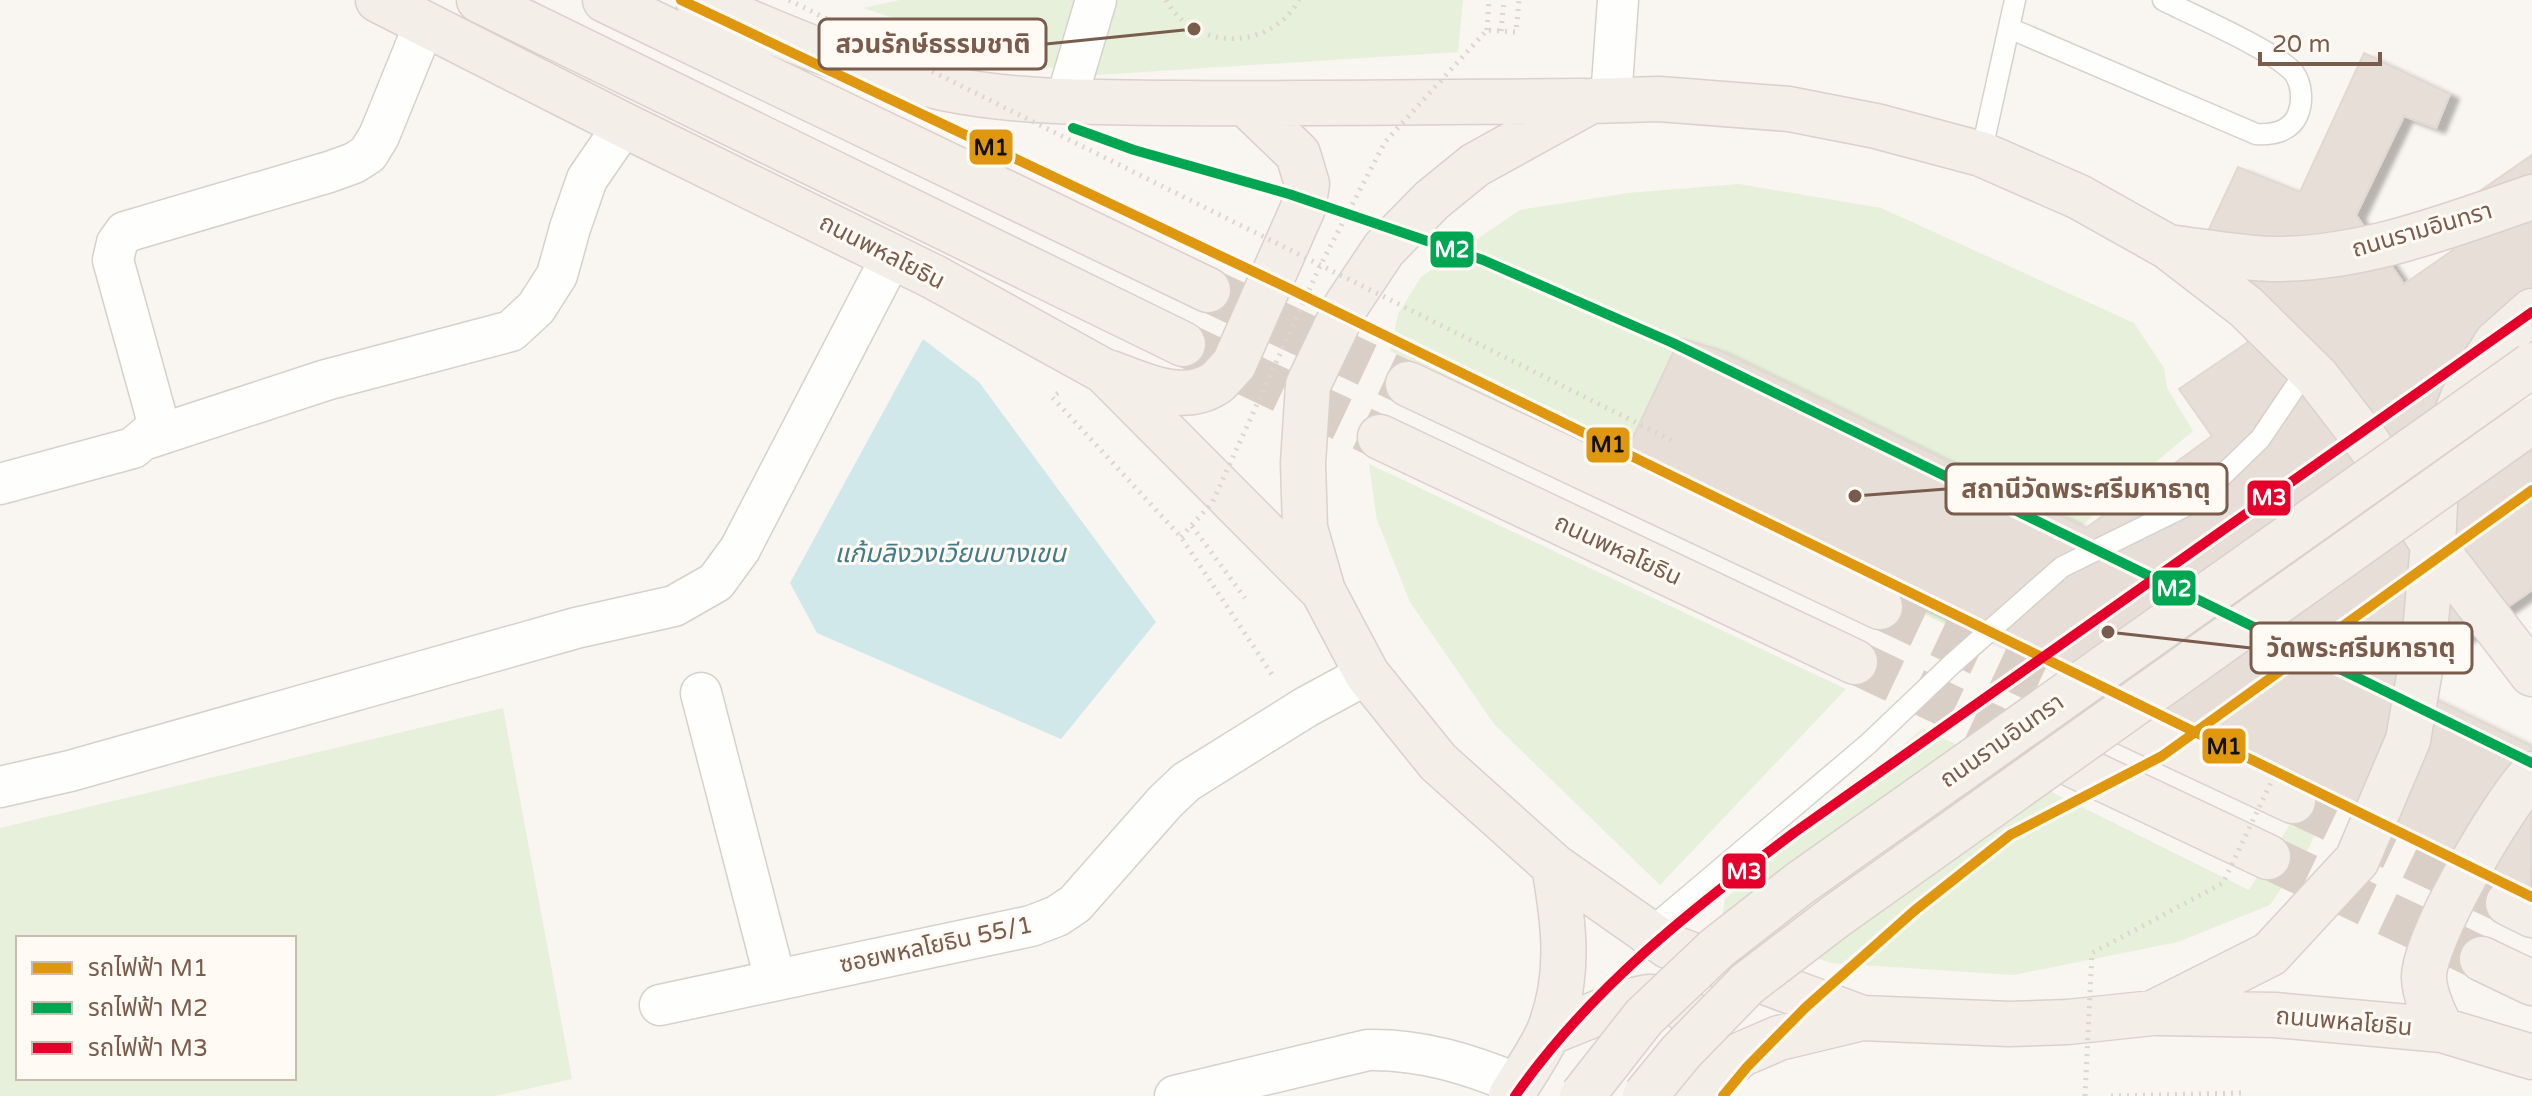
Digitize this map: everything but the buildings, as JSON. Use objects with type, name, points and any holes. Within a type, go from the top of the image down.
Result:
[{"type":"main road","name":"ถนนพหลโยธิน","points":[[378,0],[892,256],[1104,371],[1323,591]]},
{"type":"main road","name":"ถนนพหลโยธิน","points":[[479,0],[1183,344]]},
{"type":"main road","points":[[605,0],[1208,290]]},
{"type":"main road","points":[[698,0],[843,61],[946,88],[1066,101],[1246,104],[1709,101],[1789,109],[1876,126],[1981,154],[2079,197],[2168,247],[2246,307],[2308,368],[2370,446],[2433,545],[2532,674]]},
{"type":"main road","points":[[1601,100],[1475,165],[1432,200],[1384,249],[1346,306],[1308,385],[1303,463],[1305,528],[1323,591],[1367,674],[1438,762],[1554,866],[1668,946],[1862,1018]]},
{"type":"main road","points":[[1104,371],[1163,391],[1191,392],[1216,383],[1234,364],[1303,208],[1307,184],[1298,154],[1246,104]]},
{"type":"main road","name":"ถนนรามอินทรา","points":[[2168,247],[2269,259],[2319,257],[2423,234],[2532,197]]},
{"type":"main road","points":[[1686,1096],[1742,1054],[1779,1038],[1862,1018],[2009,1024],[2068,1022],[2153,1013],[2270,954],[2357,860],[2408,740],[2423,653],[2437,464],[2463,397],[2496,343],[2532,311]]},
{"type":"main road","name":"ถนนรามอินทรา","points":[[1582,1096],[1644,1017],[1717,948],[2532,365]]},
{"type":"main road","points":[[1408,384],[1880,607]]},
{"type":"main road","name":"ถนนรามอินทรา","points":[[1645,1096],[1681,1052],[1747,984],[1836,916],[2532,421]]},
{"type":"main road","name":"ถนนพหลโยธิน","points":[[1380,437],[1855,662]]},
{"type":"main road","points":[[2101,711],[2293,801]]},
{"type":"main road","points":[[2069,763],[2268,857]]},
{"type":"main road","points":[[2442,1030],[2431,1008],[2424,978],[2430,944],[2503,809],[2532,774]]},
{"type":"main road","points":[[1515,1090],[1548,1033],[1562,988],[1565,951],[1563,919],[1554,866]]},
{"type":"main road","points":[[2482,959],[2532,983]]},
{"type":"main road","points":[[1548,1033],[1625,1002],[1648,997],[1671,998],[1695,1018],[1701,1047],[1686,1096]]},
{"type":"main road","name":"ถนนพหลโยธิน","points":[[2153,1013],[2275,1015],[2442,1030],[2532,1057]]},
{"type":"street","points":[[1066,101],[1096,0]]},
{"type":"street","points":[[1601,100],[1618,0]]},
{"type":"street","points":[[0,484],[133,448],[154,430],[157,421],[113,260],[117,243],[125,232],[329,172],[368,154],[379,136],[425,23]]},
{"type":"street","points":[[146,439],[326,380],[511,331],[536,308],[557,275],[587,179],[624,125]]},
{"type":"street","points":[[0,787],[70,771],[576,628],[674,606],[716,582],[740,549],[892,256]]},
{"type":"street","name":"ซอยพหลโยธิน 55/1","points":[[660,1005],[1031,926],[1057,916],[1075,904],[1186,782],[1306,707],[1367,674]]},
{"type":"street","points":[[701,693],[775,979]]},
{"type":"street","points":[[1175,1096],[1368,1050],[1432,1054],[1515,1090]]},
{"type":"lane","points":[[1981,154],[2015,0]]},
{"type":"lane","points":[[2009,28],[2256,134],[2271,135],[2285,129],[2298,116],[2302,94],[2295,74],[2274,56],[2163,0]]},
{"type":"lane","points":[[1647,931],[1868,744],[1952,664],[2062,567],[2196,501],[2260,439],[2308,368]]},
{"type":"path","points":[[789,0],[1675,442]]},
{"type":"path","points":[[1166,0],[1185,23],[1207,36],[1233,40],[1258,36],[1280,23],[1299,0]]},
{"type":"path","points":[[1181,537],[1212,503],[1321,264],[1385,142],[1487,30],[1489,0]]},
{"type":"path","points":[[1501,31],[1504,0]]},
{"type":"path","points":[[1487,30],[1516,32],[1519,0]]},
{"type":"path","points":[[1052,397],[1181,537],[1273,676]]},
{"type":"path","points":[[1192,526],[1245,598]]},
{"type":"path","points":[[2085,1096],[2092,953],[2223,883],[2276,772],[2524,905]]},
{"type":"path","points":[[2111,1096],[2243,1093]]},
{"type":"green space","points":[[900,0],[1463,0],[1458,52],[1082,76],[863,8]]},
{"type":"green space","points":[[1739,184],[1881,208],[2134,323],[2164,368],[2167,388],[2193,431],[2102,507],[1965,634],[1616,467],[1390,351],[1398,314],[1421,277],[1520,210],[1628,193]]},
{"type":"green space","points":[[1369,464],[1846,689],[1660,885],[1494,724],[1410,602],[1377,520]]},
{"type":"green space","points":[[2365,702],[2310,846],[2270,905],[2178,942],[2013,975],[1831,963],[1721,925],[1725,899],[1923,728],[2249,890],[2305,800],[2258,763]]},
{"type":"green space","points":[[503,708],[572,1079],[495,1096],[0,1096],[0,828]]},
{"type":"water","name":"แก้มลิงวงเวียนบางเขน","points":[[923,339],[979,382],[1156,622],[1061,739],[817,633],[790,583]]},
{"type":"tunnel","points":[[1208,290],[1408,384]]},
{"type":"tunnel","points":[[1183,344],[1380,437]]},
{"type":"tunnel","points":[[1880,607],[2099,710]]},
{"type":"tunnel","points":[[1855,662],[2069,763]]},
{"type":"tunnel","points":[[2293,801],[2508,903]]},
{"type":"tunnel","points":[[2268,857],[2482,959]]},
{"type":"metro line","name":"M1","points":[[681,0],[1288,288],[2532,897]]},
{"type":"metro line","name":"M2","points":[[1073,128],[1134,150],[1289,194],[1483,260],[1673,343],[2532,763]]},
{"type":"metro line","name":"M3","points":[[1515,1096],[1544,1057],[1609,986],[1680,921],[1756,861],[2532,312]]},
{"type":"metro line","name":"M1","points":[[1723,1096],[1806,1007],[1914,911],[2010,835],[2162,756],[2532,490]]},
{"type":"place","name":"สวนรักษ์ธรรมชาติ","points":[[1194,29]]},
{"type":"place","name":"สถานีวัดพระศรีมหาธาตุ","points":[[1855,496]]},
{"type":"place","name":"วัดพระศรีมหาธาตุ","points":[[2108,632]]}]
